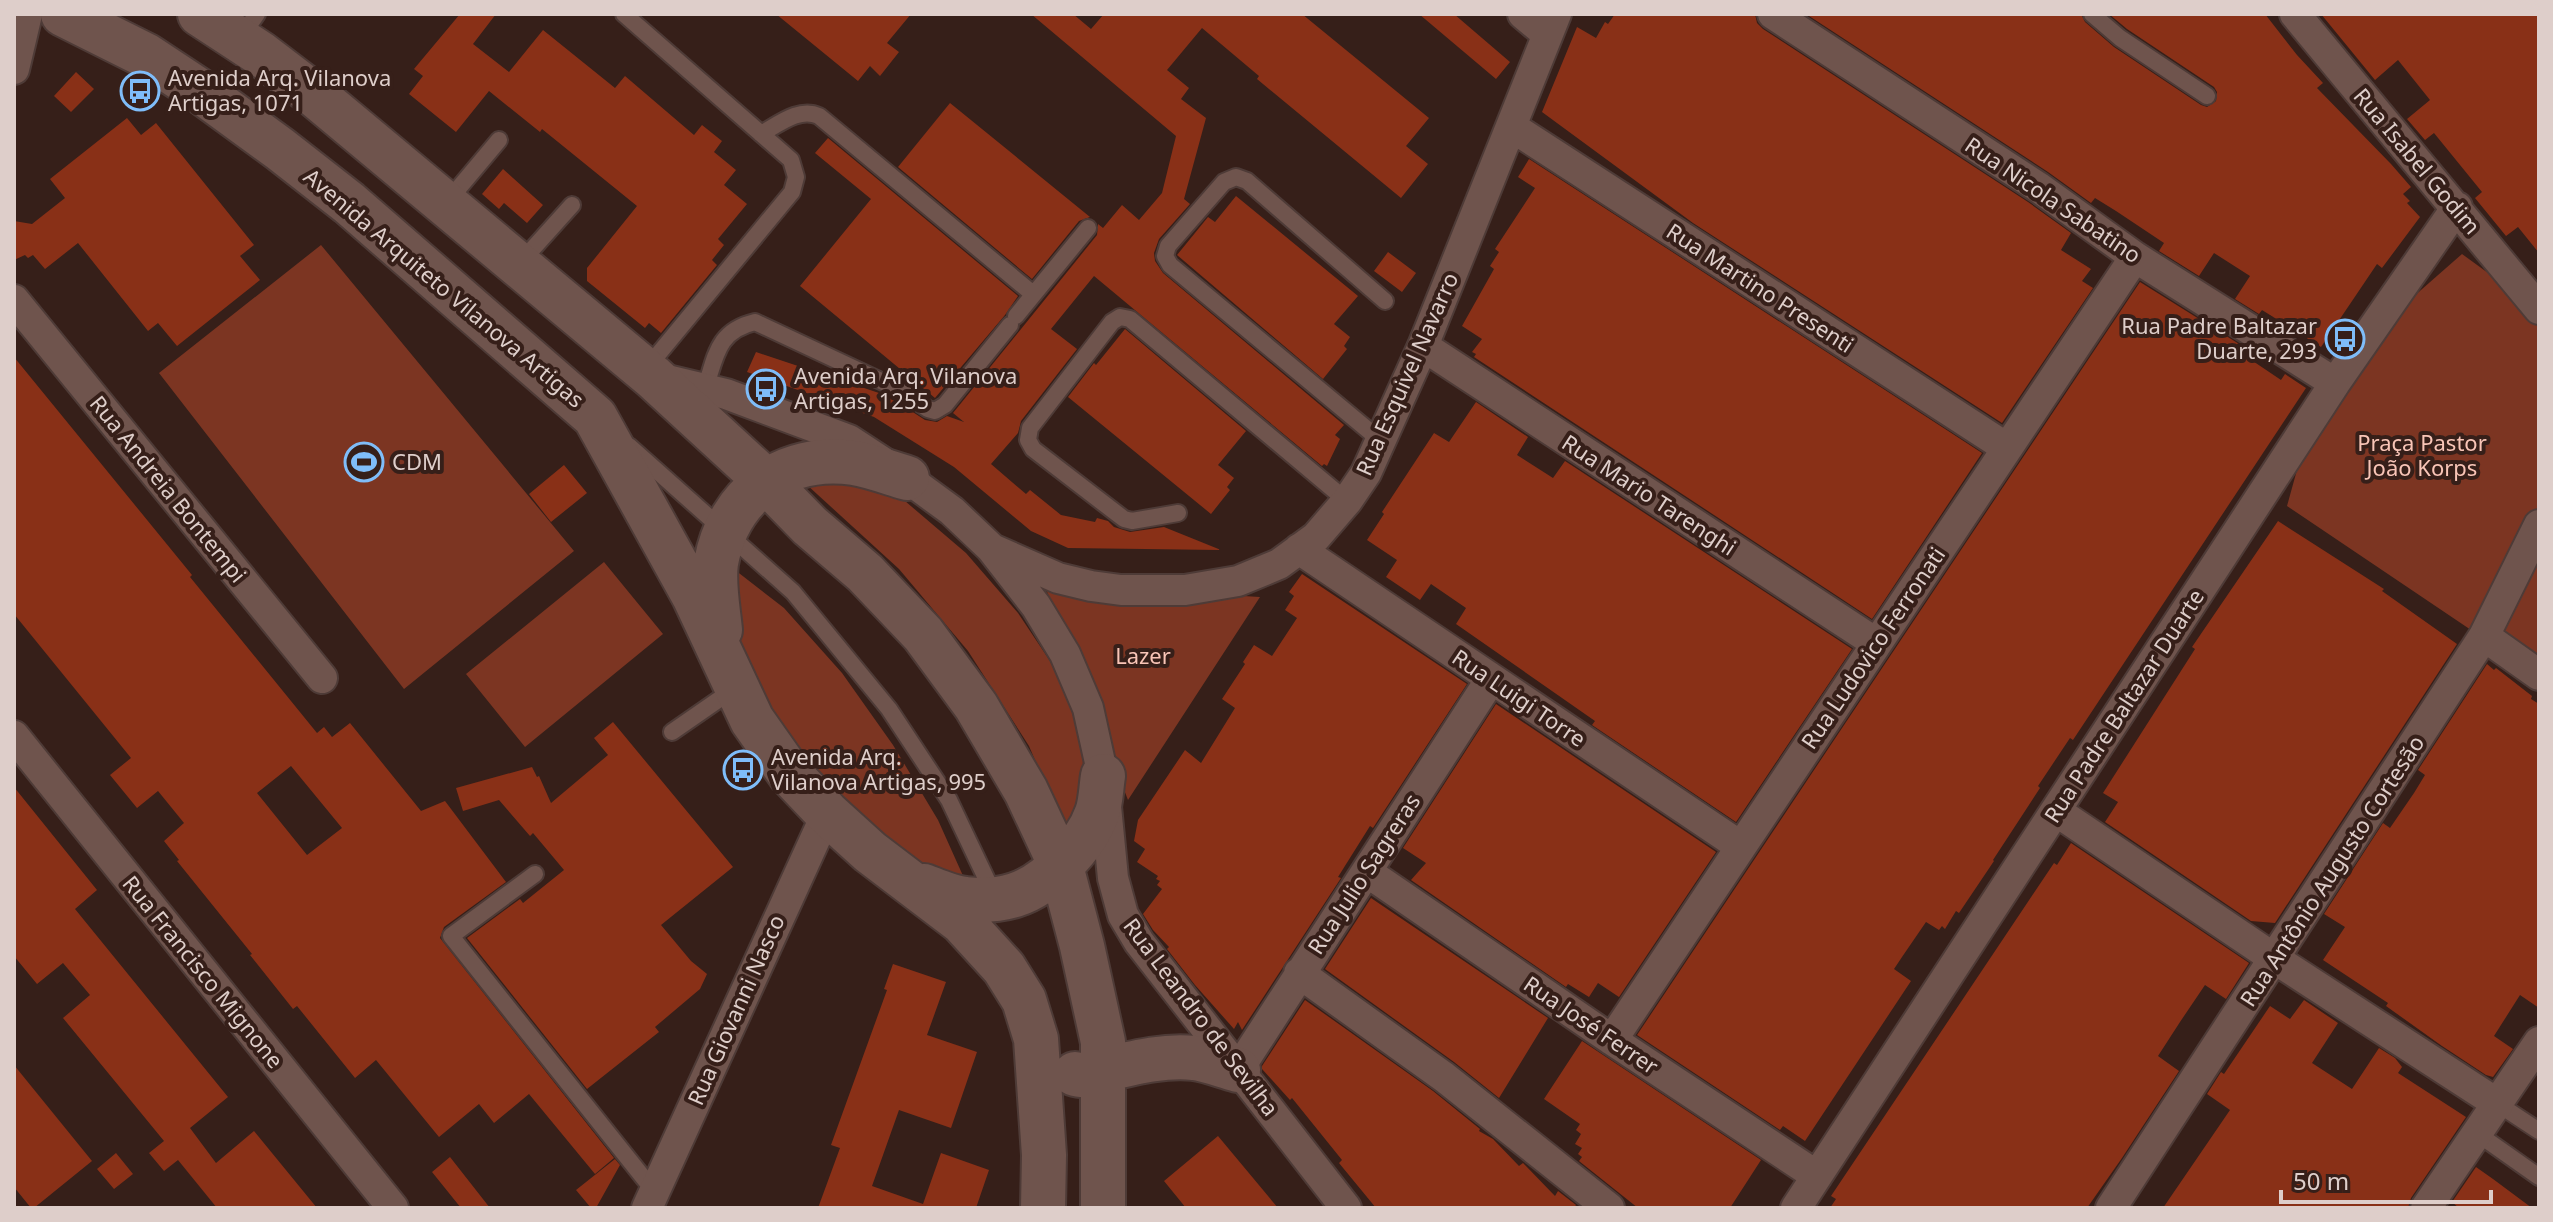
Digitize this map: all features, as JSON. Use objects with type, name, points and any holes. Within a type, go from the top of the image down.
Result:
[{"type":"main road","name":"Avenida Arquiteto Vilanova Artigas","points":[[63,14],[147,56],[280,149],[349,203],[595,417],[667,544],[752,720],[790,774],[870,852],[962,922],[1004,968],[1024,1000],[1036,1039],[1043,1140],[1043,1208]]},
{"type":"main road","points":[[200,14],[248,27],[316,96],[649,374],[765,480],[810,526],[865,573],[923,634],[976,706],[1026,791],[1061,866],[1103,1042],[1103,1208]]},
{"type":"main road","points":[[728,672],[716,566],[724,530],[765,480],[787,470],[822,463],[854,463],[907,478]]},
{"type":"main road","points":[[911,881],[962,899],[996,900],[1019,894],[1061,866],[1083,839],[1097,813],[1103,776]]},
{"type":"main road","points":[[1036,1039],[1048,1060],[1065,1071],[1080,1075],[1178,1057],[1196,1058],[1238,1070]]},
{"type":"street","points":[[14,69],[27,14]]},
{"type":"street","points":[[1523,14],[1552,24]]},
{"type":"street","name":"Rua Nicola Sabatino","points":[[1773,14],[2038,187],[2135,257],[2335,383]]},
{"type":"street","name":"Rua Isabel Godim","points":[[2295,14],[2539,309]]},
{"type":"street","name":"Rua Esquivel Navarro","points":[[991,548],[1058,578],[1091,586],[1121,590],[1185,590],[1238,581],[1279,564],[1316,537],[1366,473],[1423,346],[1552,24]]},
{"type":"street","name":"Rua Martino Presenti","points":[[1512,127],[2007,448]]},
{"type":"street","name":"Rua Padre Baltazar Duarte","points":[[1796,1208],[2335,383],[2457,207]]},
{"type":"street","name":"Rua Ludovico Ferronati","points":[[1612,1040],[2135,257]]},
{"type":"street","name":"Rua Andreia Bontempi","points":[[14,300],[322,678]]},
{"type":"street","name":"Rua Mario Tarenghi","points":[[1423,346],[1876,643]]},
{"type":"street","name":"Rua Leandro de Sevilha","points":[[649,374],[726,394],[849,440],[952,511],[991,548],[1036,606],[1065,654],[1088,708],[1103,776],[1113,878],[1123,915],[1139,942],[1346,1208]]},
{"type":"street","name":"Rua Antônio Augusto Cortesão","points":[[2111,1208],[2484,636],[2539,525]]},
{"type":"street","name":"Rua Luigi Torre","points":[[1299,549],[1740,846]]},
{"type":"street","points":[[2484,636],[2539,675]]},
{"type":"street","name":"Rua Julio Sagreras","points":[[1238,1070],[1491,679]]},
{"type":"street","name":"Rua Francisco Mignone","points":[[14,736],[393,1208]]},
{"type":"street","points":[[2056,811],[2498,1104]]},
{"type":"street","name":"Rua Giovanni Nasco","points":[[650,1199],[827,813]]},
{"type":"street","name":"Rua José Ferrer","points":[[1367,872],[1817,1176]]},
{"type":"street","points":[[1299,973],[1444,1077],[1609,1208]]},
{"type":"street","points":[[2426,1208],[2539,1042]]},
{"type":"lane","points":[[624,14],[791,160],[796,177],[792,192],[649,374]]},
{"type":"lane","points":[[2092,14],[2120,38],[2207,96]]},
{"type":"lane","points":[[761,134],[798,114],[810,112],[819,116],[1033,294]]},
{"type":"lane","points":[[446,204],[499,140]]},
{"type":"lane","points":[[1380,440],[1170,265],[1165,256],[1168,246],[1224,182],[1236,177],[1247,181],[1385,301]]},
{"type":"lane","points":[[518,265],[572,205]]},
{"type":"lane","points":[[705,389],[723,339],[739,326],[755,322],[898,389],[935,411],[945,405],[1088,228]]},
{"type":"lane","points":[[1178,513],[1132,521],[1124,519],[1033,449],[1028,440],[1030,428],[1112,322],[1120,317],[1130,319],[1347,501]]},
{"type":"lane","points":[[595,417],[793,592],[894,716],[949,800],[996,900]]},
{"type":"lane","points":[[672,732],[728,672]]},
{"type":"lane","points":[[535,874],[451,936],[650,1199]]},
{"type":"lane","points":[[2498,1104],[2539,1131]]},
{"type":"lane","points":[[2478,1134],[2539,1177]]},
{"type":"green space","name":"CDM","points":[[321,245],[574,551],[404,689],[159,373]]},
{"type":"green space","name":"Praça Pastor João Korps","points":[[2462,254],[2539,310],[2539,673],[2287,506],[2323,376]]},
{"type":"green space","points":[[862,483],[905,501],[966,553],[1018,613],[1050,661],[1069,702],[1086,760],[1083,799],[1067,835],[1029,746],[968,651],[899,569],[806,484]]},
{"type":"green space","points":[[604,562],[663,634],[525,747],[466,674]]},
{"type":"green space","points":[[726,563],[784,608],[842,673],[893,745],[938,820],[964,878],[941,875],[894,848],[838,804],[788,740],[754,679],[731,616]]},
{"type":"green space","name":"Lazer","points":[[1044,584],[1260,597],[1128,800]]},
{"type":"building","points":[[460,14],[496,14],[473,44],[509,72],[543,30],[615,88],[625,76],[694,135],[702,125],[722,141],[714,152],[736,170],[724,185],[747,204],[718,239],[724,245],[712,260],[717,265],[661,333],[649,323],[645,328],[587,281],[587,268],[637,206],[542,129],[540,132],[489,91],[456,132],[409,94],[423,76],[414,69]]},
{"type":"building","points":[[776,14],[911,14],[887,43],[899,52],[880,76],[870,66],[858,81]]},
{"type":"building","points":[[1031,14],[1073,14],[1091,29],[1104,14],[1302,14],[1429,118],[1406,146],[1428,164],[1401,198],[1257,79],[1259,76],[1202,28],[1167,70],[1189,88],[1181,99],[1206,118],[1184,199],[1190,204],[1159,239],[1154,253],[1155,261],[1163,273],[1344,425],[1335,435],[1340,439],[1327,466],[1322,466],[1094,276],[1051,329],[1077,349],[1021,421],[1018,433],[991,464],[1026,494],[1030,490],[1061,515],[1095,522],[1097,518],[1130,532],[1164,527],[1221,550],[1068,548],[1031,531],[954,467],[874,417],[747,372],[756,352],[888,396],[925,420],[937,422],[947,416],[964,422],[953,413],[1097,235],[1098,224],[1103,228],[1122,205],[1139,220],[1162,193],[1176,136]]},
{"type":"building","points":[[1419,14],[1454,14],[1510,62],[1496,79]]},
{"type":"building","points":[[1615,14],[1755,14],[1757,23],[1763,29],[2071,233],[2061,250],[2091,269],[2082,281],[2093,288],[2002,423],[1693,223],[1542,112],[1577,27],[1596,38],[1605,22],[1608,24]]},
{"type":"building","points":[[1806,14],[2081,14],[2085,22],[2114,47],[2207,107],[2216,101],[2214,87],[2109,14],[2265,14],[2323,83],[2317,88],[2411,187],[2403,194],[2420,217],[2382,268],[2377,264],[2321,347],[2262,310],[2259,314],[2235,299],[2250,276],[2214,253],[2199,276],[2159,251],[2164,243],[2116,211],[2095,198],[2091,203]]},
{"type":"building","points":[[2321,14],[2539,14],[2539,253],[2518,227],[2506,236],[2475,198],[2482,192],[2434,133],[2425,140],[2407,119],[2430,100],[2398,60],[2375,80]]},
{"type":"building","points":[[76,72],[94,89],[71,112],[54,96]]},
{"type":"building","points":[[950,103],[1090,217],[1079,221],[1032,279],[898,167]]},
{"type":"building","points":[[127,118],[141,135],[156,123],[254,245],[240,256],[260,280],[177,346],[158,323],[148,331],[78,243],[45,269],[33,255],[14,260],[14,221],[32,224],[65,198],[50,179]]},
{"type":"building","points":[[828,138],[1018,296],[935,398],[800,286],[871,199],[815,153]]},
{"type":"building","points":[[1529,159],[1982,453],[1872,619],[1474,357],[1476,354],[1472,352],[1482,339],[1462,326],[1494,269],[1490,266],[1499,252],[1495,249],[1535,188],[1518,177]]},
{"type":"building","points":[[503,169],[543,205],[527,223],[504,203],[499,209],[482,194]]},
{"type":"building","points":[[1236,196],[1358,296],[1334,324],[1350,337],[1344,346],[1347,349],[1323,379],[1177,255],[1208,217],[1215,222]]},
{"type":"building","points":[[1388,252],[1416,273],[1402,292],[1374,271]]},
{"type":"building","points":[[2140,282],[2239,344],[2235,349],[2281,380],[2285,374],[2306,388],[2073,740],[2070,738],[2038,786],[2040,788],[1959,913],[1956,911],[1945,929],[1942,926],[1939,930],[1926,922],[1894,969],[1911,981],[1805,1141],[1783,1126],[1780,1130],[1637,1035]]},
{"type":"building","points":[[1125,329],[1246,431],[1218,465],[1234,478],[1227,487],[1230,490],[1211,514],[1068,397]]},
{"type":"building","points":[[14,357],[317,733],[324,727],[332,737],[350,723],[421,811],[445,801],[506,882],[444,927],[440,938],[614,1158],[595,1174],[529,1094],[494,1123],[479,1104],[439,1137],[376,1060],[355,1078],[297,1006],[293,1009],[177,861],[164,841],[184,823],[158,791],[137,808],[110,775],[131,758],[14,614]],"holes":[[[291,766],[342,828],[307,855],[257,793]]]},
{"type":"building","points":[[1476,402],[1528,437],[1517,455],[1553,478],[1565,461],[1852,649],[1736,822],[1592,725],[1595,721],[1456,624],[1466,608],[1431,584],[1420,600],[1386,577],[1397,560],[1367,540],[1434,433],[1449,442]]},
{"type":"building","points":[[564,465],[587,493],[551,522],[529,494]]},
{"type":"building","points":[[2278,521],[2384,589],[2382,591],[2457,644],[2275,923],[2251,921],[2105,822],[2118,802],[2103,793],[2195,649],[2192,647]]},
{"type":"building","points":[[1302,574],[1467,684],[1373,828],[1370,826],[1338,877],[1341,878],[1242,1030],[1238,1022],[1234,1029],[1195,985],[1143,914],[1162,889],[1157,885],[1160,881],[1156,879],[1158,876],[1137,862],[1145,849],[1134,841],[1138,820],[1185,750],[1201,763],[1235,708],[1222,699],[1254,645],[1272,656],[1297,618],[1285,610],[1294,596],[1289,592]]},
{"type":"building","points":[[2487,664],[2539,704],[2539,1008],[2520,995],[2494,1036],[2513,1049],[2493,1077],[2442,1046],[2386,1006],[2388,1003],[2323,960],[2345,927],[2324,914],[2383,823],[2390,828],[2414,793],[2425,775],[2418,770]]},
{"type":"building","points":[[1496,704],[1716,852],[1619,997],[1598,983],[1589,997],[1568,984],[1566,987],[1411,880],[1426,863],[1403,848]]},
{"type":"building","points":[[613,722],[733,867],[661,925],[691,961],[707,974],[700,989],[655,1027],[659,1032],[587,1089],[467,938],[520,899],[523,903],[564,870],[533,833],[530,836],[499,800],[463,811],[456,788],[532,767],[551,803],[608,755],[594,738]]},
{"type":"building","points":[[14,787],[97,890],[75,909],[228,1097],[190,1128],[216,1163],[254,1131],[317,1208],[217,1208],[178,1160],[164,1171],[149,1153],[164,1141],[63,1018],[90,995],[63,963],[37,984],[14,956]]},
{"type":"building","points":[[2071,843],[2249,963],[2226,999],[2205,985],[2180,1022],[2158,1056],[2179,1071],[2122,1158],[2087,1208],[1830,1208],[1836,1199],[1831,1196],[2054,863],[2057,865]]},
{"type":"building","points":[[1371,898],[1548,1018],[1499,1098],[1325,969]]},
{"type":"building","points":[[893,964],[946,982],[927,1035],[977,1052],[951,1128],[899,1110],[872,1186],[923,1204],[941,1153],[989,1170],[976,1208],[818,1208],[840,1148],[831,1145],[887,990],[884,989]]},
{"type":"building","points":[[1305,1000],[1433,1091],[1479,1131],[1493,1139],[1519,1166],[1523,1163],[1555,1196],[1558,1191],[1576,1205],[1574,1208],[1376,1208],[1292,1098],[1290,1100],[1262,1069]]},
{"type":"building","points":[[2304,1000],[2338,1023],[2312,1063],[2352,1089],[2379,1048],[2395,1058],[2402,1067],[2398,1073],[2466,1117],[2411,1198],[2408,1208],[2163,1208],[2230,1110],[2207,1094],[2221,1072],[2224,1074],[2270,1006],[2290,1019]]},
{"type":"building","points":[[1582,1041],[1761,1160],[1730,1208],[1638,1208],[1579,1161],[1582,1157],[1578,1154],[1582,1148],[1575,1144],[1581,1134],[1576,1130],[1580,1124],[1544,1099]]},
{"type":"building","points":[[14,1065],[92,1161],[34,1208],[14,1187]]},
{"type":"building","points":[[1218,1136],[1278,1208],[1186,1208],[1164,1181]]},
{"type":"building","points":[[116,1153],[133,1174],[114,1189],[97,1169]]},
{"type":"building","points":[[450,1157],[490,1208],[461,1208],[432,1172]]},
{"type":"building","points":[[615,1159],[620,1165],[596,1208],[591,1208],[576,1190]]},
{"type":"building","points":[[2476,1167],[2532,1208],[2459,1208],[2452,1202]]},
{"type":"place","name":"Avenida Arq. Vilanova Artigas, 1071","points":[[140,91]]},
{"type":"place","name":"Rua Padre Baltazar Duarte, 293","points":[[2345,339]]},
{"type":"place","name":"Avenida Arq. Vilanova Artigas, 1255","points":[[766,389]]},
{"type":"place","name":"CDM","points":[[364,462]]},
{"type":"place","name":"Avenida Arq. Vilanova Artigas, 995","points":[[743,770]]}]
